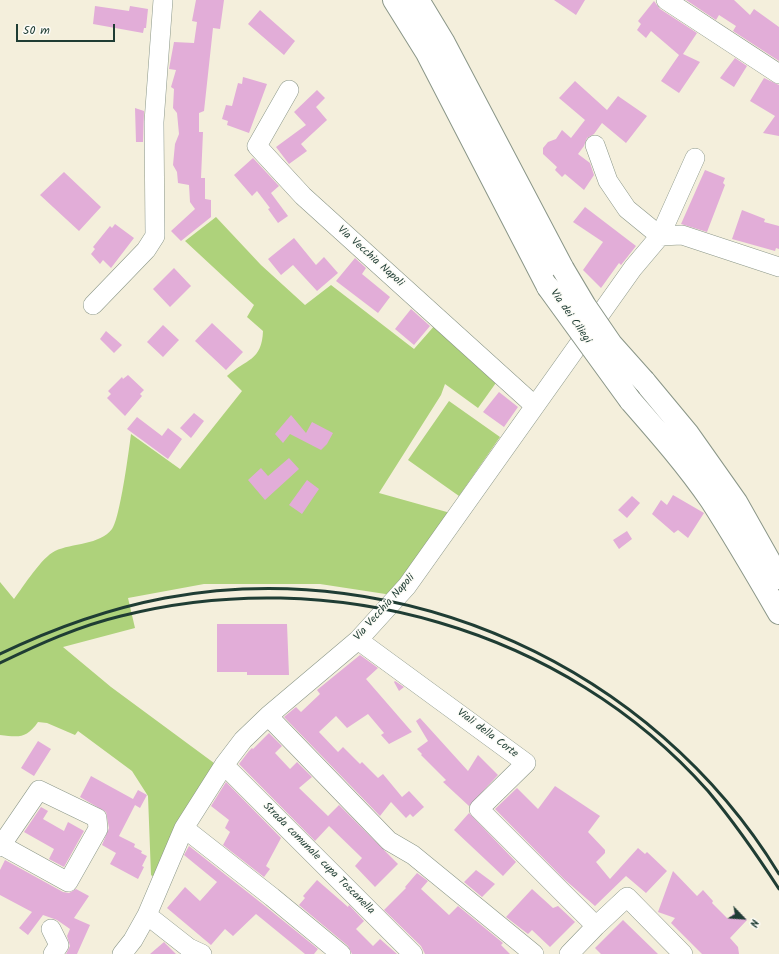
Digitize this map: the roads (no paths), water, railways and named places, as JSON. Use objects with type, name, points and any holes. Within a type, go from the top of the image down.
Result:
[{"type":"main road","name":"Via dei Ciliegi","points":[[394,0],[427,53],[548,287],[630,400],[673,450],[710,499],[750,562],[779,613]]},
{"type":"main road","name":"Via dei Ciliegi","points":[[418,0],[444,42],[563,269],[585,306],[611,344],[688,434],[736,502],[779,578]]},
{"type":"street","points":[[93,305],[146,250],[155,236],[154,122],[163,0]]},
{"type":"street","points":[[666,0],[779,74]]},
{"type":"street","name":"Via Vecchia Napoli","points":[[289,90],[258,146],[303,196],[535,406]]},
{"type":"street","points":[[594,145],[608,181],[627,209],[660,236],[682,235],[779,267]]},
{"type":"street","name":"Via Vecchia Napoli","points":[[122,954],[133,940],[147,915],[184,828],[224,765],[243,740],[268,716],[358,640],[407,586],[633,268],[660,236],[695,158]]},
{"type":"street","name":"Viali della Corte","points":[[358,640],[526,763],[479,809],[596,926]]},
{"type":"street","points":[[268,716],[389,841],[413,855],[534,954]]},
{"type":"street","name":"Strada comunale cupa Toscanella","points":[[224,765],[413,954]]},
{"type":"street","points":[[39,790],[97,818],[98,829],[68,882],[1,846],[39,790]]},
{"type":"street","points":[[184,828],[272,897],[341,954]]},
{"type":"street","points":[[569,954],[627,897],[683,954]]},
{"type":"street","points":[[147,915],[189,948],[202,954]]},
{"type":"street","points":[[51,929],[59,945],[53,954]]},
{"type":"railway","points":[[0,654],[60,628],[122,608],[165,598],[255,589],[344,593],[431,611],[514,642],[592,684],[664,737],[726,801],[779,874]]},
{"type":"railway","points":[[0,663],[59,636],[105,620],[200,602],[281,598],[361,605],[439,622],[514,650],[585,687],[650,735],[708,791],[745,839],[779,889]]}]
